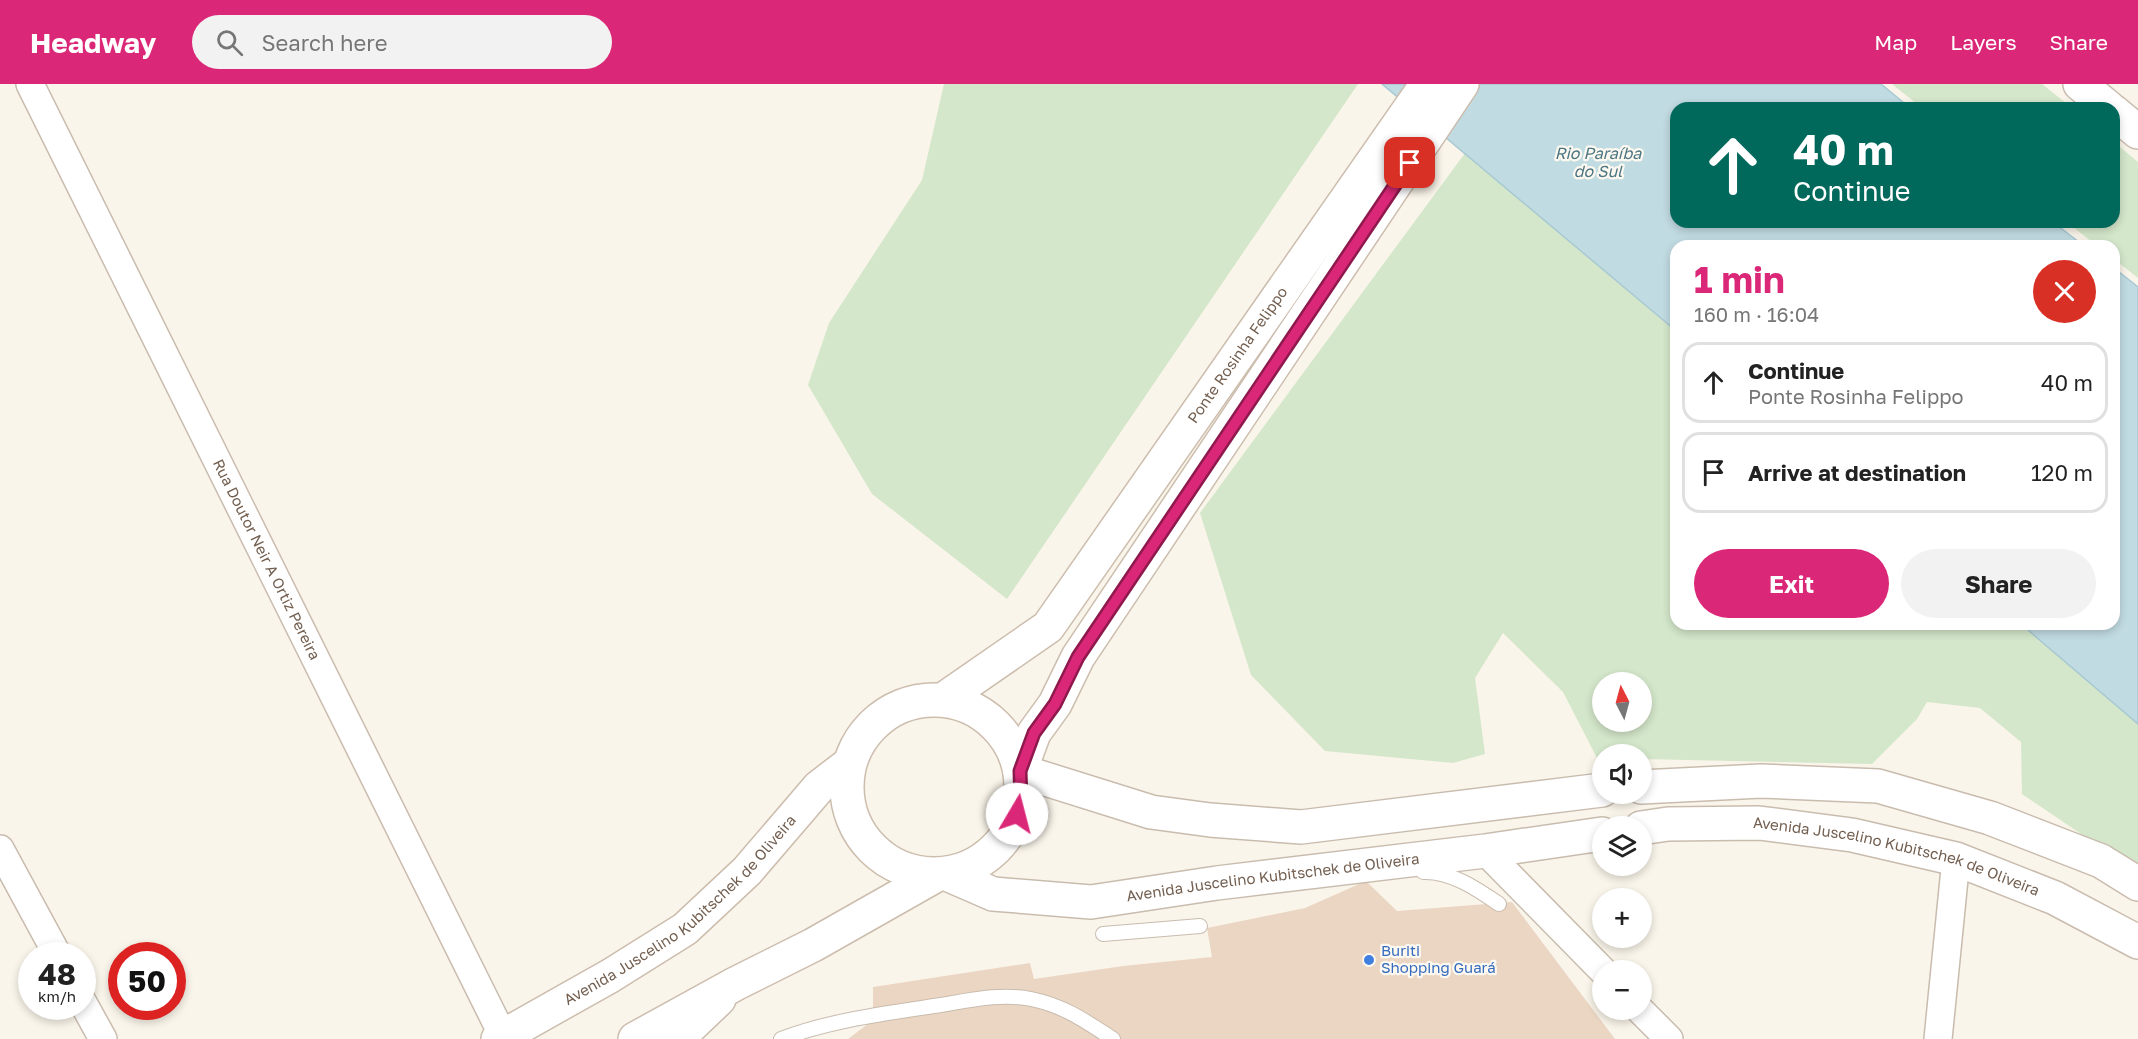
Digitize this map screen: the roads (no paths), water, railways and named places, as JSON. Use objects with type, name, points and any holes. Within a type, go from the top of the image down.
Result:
[{"type":"main road","name":"Ponte Rosinha Felippo","points":[[944,699],[1048,627],[1427,84]]},
{"type":"main road","points":[[1020,771],[1034,733],[1055,704],[1078,657],[1462,84]]},
{"type":"main road","points":[[2080,84],[2102,102]]},
{"type":"main road","points":[[2120,117],[2138,132]]},
{"type":"main road","points":[[635,1039],[940,875],[973,866],[995,849],[1012,827],[1021,801],[1020,771],[1010,742],[991,719],[969,706],[944,699],[918,701],[890,710],[868,728],[856,746],[849,764],[847,804],[857,829],[873,850],[894,865],[940,875]]},
{"type":"main road","name":"Avenida Juscelino Kubitschek de Oliveira","points":[[500,1037],[610,976],[685,929],[747,871],[819,787],[849,764]]},
{"type":"main road","points":[[1020,771],[1151,812],[1210,820],[1301,827],[1592,791]]},
{"type":"main road","points":[[1652,786],[1761,781],[1878,786],[1990,818],[2101,861],[2138,884]]},
{"type":"main road","name":"Avenida Juscelino Kubitschek de Oliveira","points":[[1652,826],[1668,824],[1759,823],[1852,835],[1956,859],[2055,898],[2138,942]]},
{"type":"main road","name":"Avenida Juscelino Kubitschek de Oliveira","points":[[940,875],[993,894],[1091,902],[1279,875],[1485,851],[1592,835]]},
{"type":"main road","points":[[677,1039],[735,984]]},
{"type":"street","name":"Rua Doutor Neir A Ortiz Pereira","points":[[30,84],[500,1037]]},
{"type":"street","points":[[0,849],[50,942]]},
{"type":"street","points":[[1485,851],[1592,960]]},
{"type":"street","points":[[1938,1039],[1956,859]]},
{"type":"street","points":[[92,1020],[103,1039]]},
{"type":"street","points":[[1650,1020],[1668,1039]]},
{"type":"lane","points":[[1279,875],[1289,881],[1317,882],[1434,871],[1460,880],[1499,904]]},
{"type":"lane","points":[[1104,934],[1200,926]]},
{"type":"lane","points":[[781,1039],[804,1031],[865,1017],[1001,996],[1031,999],[1066,1010],[1113,1039]]},
{"type":"water","name":"Rio Paraíba do Sul","points":[[1382,84],[1881,84],[1903,102],[1670,102],[1670,228],[2061,228],[2076,240],[1670,240],[1670,326]]},
{"type":"water","points":[[2120,273],[2138,287],[2138,724],[2028,630],[2120,630]]},
{"type":"place","name":"Buriti Shopping Guará","points":[[1369,960]]}]
